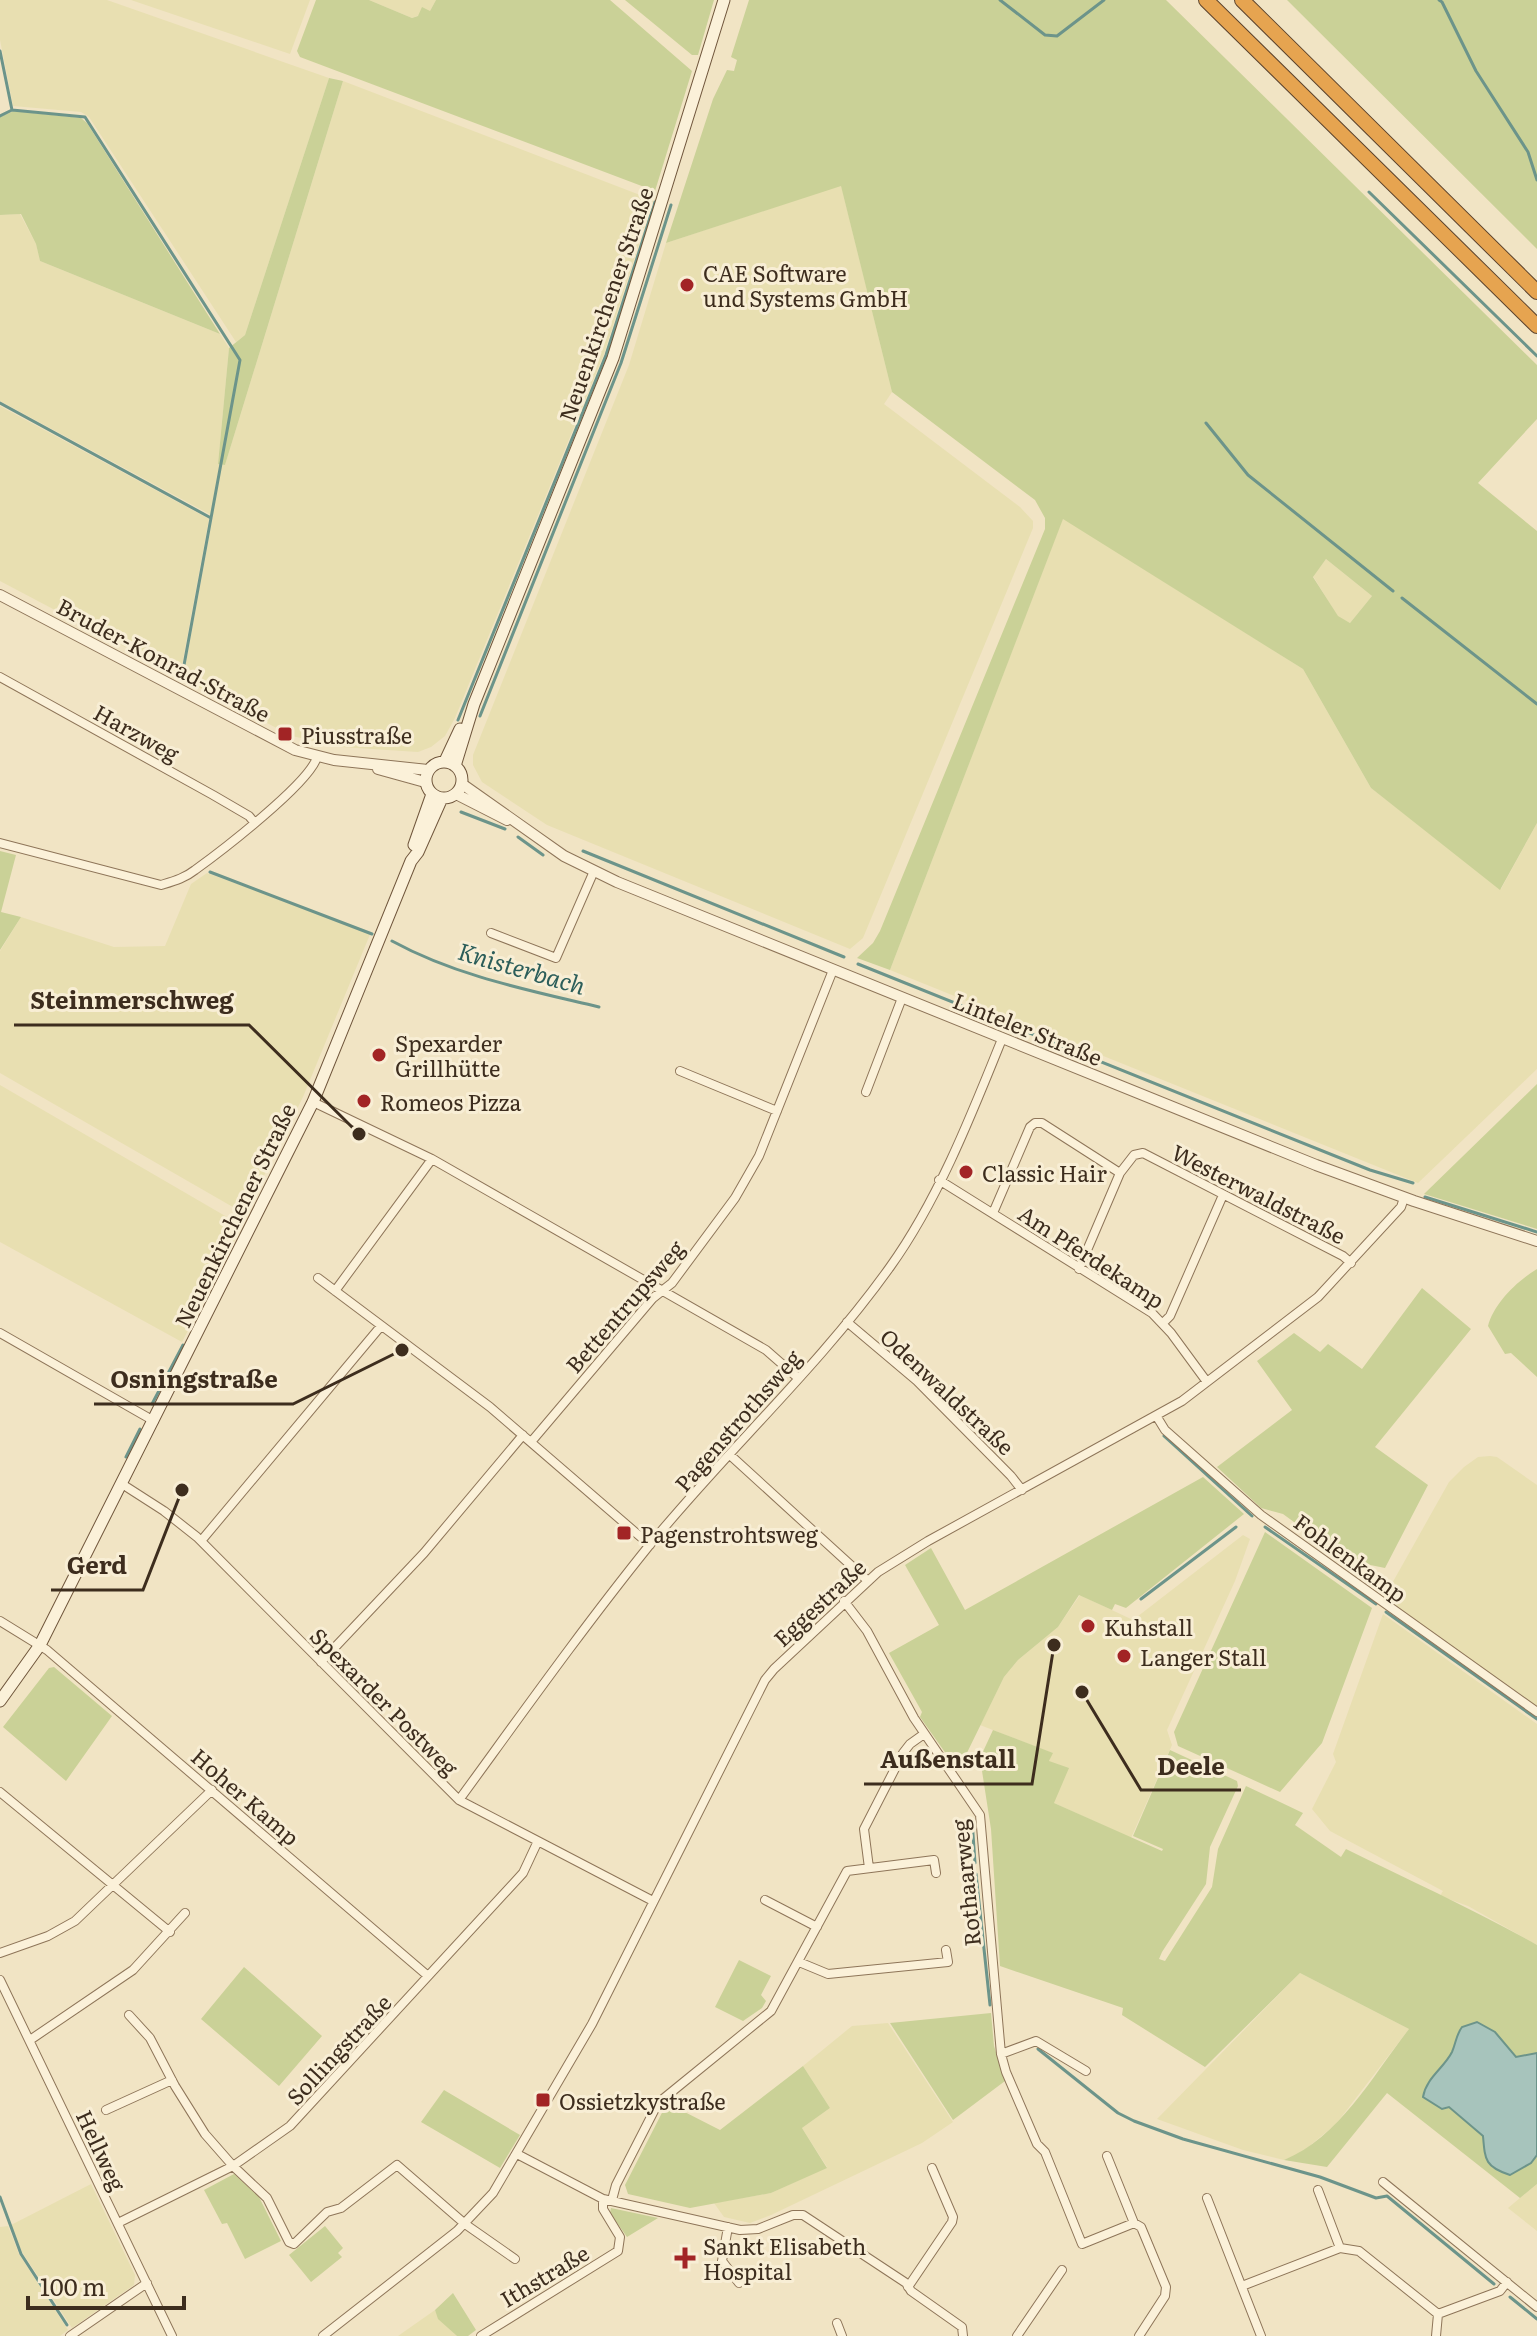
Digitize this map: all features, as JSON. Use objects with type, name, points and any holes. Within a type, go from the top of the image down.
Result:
[{"type":"highway","points":[[1206,0],[1537,326]]},
{"type":"highway","points":[[1242,0],[1537,292]]},
{"type":"main road","name":"Neuenkirchener Straße","points":[[450,764],[613,358],[724,0]]},
{"type":"main road","points":[[435,763],[450,764],[461,774],[459,789],[437,796],[427,776],[435,763]]},
{"type":"main road","name":"Neuenkirchener Straße","points":[[0,1701],[40,1645],[313,1102],[437,796]]},
{"type":"street","name":"Bruder-Konrad-Straße","points":[[0,595],[277,742],[317,757],[427,776]]},
{"type":"street","name":"Harzweg","points":[[0,677],[200,788],[249,816],[254,822]]},
{"type":"street","points":[[0,843],[161,885],[179,880],[194,871],[254,822],[303,780],[315,765],[317,757]]},
{"type":"street","name":"Linteler Straße","points":[[459,789],[508,814],[517,824],[564,856],[594,871],[1316,1165],[1404,1198],[1537,1241]]},
{"type":"street","points":[[491,933],[556,958],[594,871]]},
{"type":"street","name":"Bettentrupsweg","points":[[531,1442],[653,1298],[672,1283],[735,1198],[759,1156],[833,970]]},
{"type":"street","points":[[866,1092],[902,998]]},
{"type":"street","name":"Pagenstrothsweg","points":[[459,1800],[650,1545],[847,1322],[899,1254],[971,1116],[1002,1039]]},
{"type":"street","points":[[680,1071],[777,1111]]},
{"type":"street","points":[[313,1102],[432,1159],[766,1350],[798,1378]]},
{"type":"street","points":[[993,1213],[1030,1127],[1035,1123],[1042,1123],[1120,1173],[1079,1269]]},
{"type":"street","name":"Westerwaldstraße","points":[[1120,1173],[1134,1155],[1143,1153],[1343,1256],[1351,1263]]},
{"type":"street","points":[[335,1291],[432,1159]]},
{"type":"street","name":"Am Pferdekamp","points":[[939,1180],[1152,1313],[1207,1382]]},
{"type":"street","points":[[1163,1323],[1170,1316],[1223,1195]]},
{"type":"street","name":"Eggestraße","points":[[323,2336],[465,2224],[493,2193],[592,2024],[765,1680],[867,1580],[928,1541],[1157,1417],[1207,1382],[1318,1297],[1401,1207],[1404,1198]]},
{"type":"street","points":[[318,1278],[490,1407],[650,1545]]},
{"type":"street","name":"Odenwaldstraße","points":[[847,1322],[917,1381],[1022,1490]]},
{"type":"street","points":[[201,1541],[381,1326]]},
{"type":"street","points":[[0,1333],[154,1421]]},
{"type":"street","name":"Fohlenkamp","points":[[1157,1417],[1165,1430],[1261,1515],[1537,1712]]},
{"type":"street","points":[[321,1662],[424,1553],[523,1435]]},
{"type":"street","points":[[730,1455],[867,1580]]},
{"type":"street","name":"Spexarder Postweg","points":[[122,1484],[164,1511],[201,1541],[459,1800],[653,1901]]},
{"type":"street","name":"Rothaarweg","points":[[844,1601],[867,1631],[924,1734],[980,1815],[1001,2054],[1012,2086],[1037,2144],[1045,2152],[1082,2244],[1134,2223]]},
{"type":"street","name":"Hoher Kamp","points":[[0,1621],[40,1645],[428,1976]]},
{"type":"street","points":[[869,1868],[864,1829],[903,1753],[924,1734]]},
{"type":"street","points":[[0,1953],[59,1931],[75,1921],[212,1790]]},
{"type":"street","points":[[0,1792],[170,1932]]},
{"type":"street","name":"Sollingstraße","points":[[118,2223],[233,2166],[290,2126],[523,1873],[537,1843]]},
{"type":"street","points":[[608,2199],[658,2103],[771,2011],[847,1871],[934,1860],[936,1873]]},
{"type":"street","points":[[765,1900],[817,1927]]},
{"type":"street","points":[[30,2040],[133,1970],[185,1913]]},
{"type":"street","points":[[799,1962],[828,1974],[948,1962],[946,1950]]},
{"type":"street","name":"Hellweg","points":[[0,1980],[172,2336]]},
{"type":"street","points":[[129,2015],[150,2038],[205,2134],[267,2198],[289,2242],[294,2244],[327,2212],[341,2208],[397,2165],[465,2224],[515,2259]]},
{"type":"street","points":[[1001,2054],[1036,2041],[1086,2071]]},
{"type":"street","points":[[106,2110],[172,2080]]},
{"type":"street","points":[[517,2154],[608,2199],[740,2230],[758,2229],[793,2215],[803,2215],[906,2283],[962,2327],[963,2336]]},
{"type":"street","points":[[1107,2156],[1134,2223],[1141,2227],[1166,2287],[1165,2296],[1139,2336]]},
{"type":"street","points":[[908,2287],[952,2222],[953,2217],[932,2168]]},
{"type":"street","points":[[1383,2182],[1537,2307]]},
{"type":"street","points":[[1318,2190],[1340,2248]]},
{"type":"street","points":[[1207,2198],[1261,2336]]},
{"type":"street","name":"Ithstraße","points":[[481,2336],[618,2251],[620,2237],[603,2209],[608,2199]]},
{"type":"street","points":[[728,2227],[722,2261],[739,2283]]},
{"type":"street","points":[[1242,2286],[1340,2248],[1359,2251],[1438,2314]]},
{"type":"street","points":[[1017,2336],[1062,2270]]},
{"type":"street","points":[[1438,2314],[1500,2291],[1507,2282]]},
{"type":"street","points":[[70,2336],[147,2283]]},
{"type":"street","points":[[1436,2336],[1438,2314]]},
{"type":"street","points":[[837,2323],[842,2336]]},
{"type":"shaded area","points":[[0,0],[107,0],[329,78],[245,335],[236,342],[89,117],[81,112],[13,106],[0,40]]},
{"type":"shaded area","points":[[131,0],[310,0],[290,54]]},
{"type":"shaded area","points":[[369,0],[436,0],[430,11],[412,18]]},
{"type":"shaded area","points":[[343,81],[653,200],[604,354],[455,718],[445,736],[418,752],[341,747],[292,736],[183,679],[213,516],[0,401],[0,215],[20,214],[36,244],[40,261],[220,334],[229,348],[218,464],[225,465]]},
{"type":"shaded area","points":[[841,185],[892,392],[884,404],[1020,507],[1033,521],[1033,528],[863,938],[850,949],[547,825],[482,782],[473,765],[473,755],[629,365],[666,243]]},
{"type":"shaded area","points":[[0,406],[209,519],[180,676],[0,581]]},
{"type":"shaded area","points":[[1063,518],[1303,669],[1371,788],[1501,889],[1537,823],[1537,1069],[1418,1183],[890,970]]},
{"type":"shaded area","points":[[1326,559],[1372,596],[1350,623],[1338,617],[1313,576]]},
{"type":"shaded area","points":[[207,873],[371,932],[303,1097],[245,1214],[0,1073],[0,951],[21,917],[114,947],[165,946],[191,884]]},
{"type":"shaded area","points":[[0,1085],[239,1224],[241,1228],[182,1342],[0,1242]]},
{"type":"shaded area","points":[[1478,1457],[1497,1457],[1537,1485],[1537,1708],[1387,1601],[1390,1587],[1449,1482]]},
{"type":"shaded area","points":[[1243,1535],[1250,1539],[1235,1581],[1167,1730],[1172,1745],[1131,1838],[1054,1803],[1049,1761],[1052,1753],[980,1725],[1004,1677],[1018,1660],[1058,1627],[1080,1595],[1133,1620]]},
{"type":"shaded area","points":[[1383,1614],[1537,1724],[1537,1945],[1468,1906],[1440,1896],[1443,1891],[1330,1831],[1312,1809],[1336,1762],[1333,1754]]},
{"type":"shaded area","points":[[1300,1973],[1409,2029],[1336,2124],[1301,2153],[1284,2160],[1243,2150],[1157,2119]]},
{"type":"shaded area","points":[[888,2023],[953,2122],[922,2143],[771,2215],[750,2223],[724,2217],[714,2203],[771,2193],[827,2167],[802,2128],[830,2108],[803,2066],[852,2026]]},
{"type":"shaded area","points":[[91,2184],[135,2275],[134,2285],[72,2328],[22,2252],[11,2225]]},
{"type":"shaded area","points":[[1537,2184],[1537,2231],[1508,2208]]},
{"type":"shaded area","points":[[8,2226],[19,2254],[68,2330],[60,2336],[0,2336],[0,2227]]},
{"type":"shaded area","points":[[435,2310],[439,2319],[457,2336],[398,2336]]},
{"type":"green space","points":[[316,0],[369,0],[412,18],[418,16],[422,7],[430,11],[436,0],[610,0],[692,71],[655,191],[300,57],[297,51]]},
{"type":"green space","points":[[625,0],[714,0],[698,55],[692,55]]},
{"type":"green space","points":[[749,0],[1166,0],[1537,365],[1537,419],[1478,483],[1537,531],[1537,823],[1500,890],[1371,788],[1303,669],[1063,519],[890,970],[857,958],[873,943],[880,931],[1045,529],[1045,518],[1035,500],[892,392],[841,186],[666,243],[713,99],[727,70],[734,71],[737,60],[731,57]],"holes":[[[1326,559],[1372,596],[1350,623],[1338,616],[1313,577]]]},
{"type":"green space","points":[[1287,0],[1537,0],[1537,249]]},
{"type":"green space","points":[[329,78],[343,81],[225,465],[218,464],[229,348],[245,335]]},
{"type":"green space","points":[[14,111],[81,118],[87,123],[220,334],[40,261],[36,244],[21,214],[0,215],[0,117]]},
{"type":"green space","points":[[0,851],[16,855],[1,912],[21,917],[0,950]]},
{"type":"green space","points":[[1537,1084],[1537,1229],[1424,1194]]},
{"type":"green space","points":[[1537,1269],[1537,1377],[1511,1353],[1505,1354],[1488,1326],[1495,1309],[1507,1293]]},
{"type":"green space","points":[[1422,1288],[1471,1329],[1375,1447],[1428,1485],[1385,1568],[1346,1560],[1283,1514],[1261,1508],[1217,1467],[1292,1410],[1257,1361],[1294,1333],[1320,1352],[1328,1344],[1362,1369]]},
{"type":"green space","points":[[1203,1477],[1244,1514],[1126,1608],[1115,1604],[1112,1610],[1079,1595],[1058,1627],[1018,1660],[1004,1677],[961,1765],[954,1765],[920,1717],[922,1712],[889,1653],[939,1625],[905,1565],[931,1548],[965,1610]]},
{"type":"green space","points":[[1265,1532],[1372,1608],[1322,1743],[1280,1792],[1178,1746],[1174,1732]]},
{"type":"green space","points":[[54,1667],[112,1716],[66,1781],[3,1727],[49,1668]]},
{"type":"green space","points":[[993,1730],[1053,1753],[1049,1761],[1069,1768],[1054,1803],[1162,1851],[1133,1836],[1170,1750],[1237,1781],[1238,1786],[1210,1847],[1206,1884],[1159,1959],[1165,1961],[1212,1887],[1218,1849],[1246,1786],[1303,1813],[1295,1825],[1341,1857],[1346,1849],[1537,1945],[1537,2184],[1520,2198],[1387,2093],[1327,2167],[1284,2160],[1304,2150],[1339,2121],[1409,2029],[1300,1973],[1205,2067],[1122,2015],[1123,2008],[1000,1966],[991,1829],[980,1758]]},
{"type":"green space","points":[[739,1960],[771,1976],[761,1995],[766,2001],[762,2008],[743,2021],[715,2007]]},
{"type":"green space","points":[[244,1967],[322,2036],[279,2086],[201,2019]]},
{"type":"green space","points":[[991,2013],[994,2046],[1005,2081],[953,2120],[890,2023]]},
{"type":"green space","points":[[803,2066],[830,2108],[802,2128],[827,2168],[771,2193],[690,2208],[628,2194],[625,2185],[667,2103],[720,2130]]},
{"type":"green space","points":[[444,2090],[520,2135],[500,2168],[421,2122]]},
{"type":"green space","points":[[234,2174],[259,2197],[281,2241],[245,2259],[227,2223],[222,2224],[204,2190]]},
{"type":"green space","points":[[611,2208],[658,2218],[627,2237],[610,2213]]},
{"type":"green space","points":[[325,2226],[343,2248],[338,2253],[342,2257],[311,2282],[289,2255]]},
{"type":"green space","points":[[453,2293],[476,2330],[468,2336],[457,2336],[438,2319],[435,2310]]},
{"type":"water","points":[[1477,2022],[1495,2032],[1516,2057],[1537,2053],[1537,2155],[1531,2163],[1510,2175],[1488,2162],[1483,2136],[1449,2107],[1442,2109],[1423,2097],[1428,2084],[1449,2058],[1462,2027]]},
{"type":"waterway","points":[[1000,0],[1045,35],[1057,36],[1104,0]]},
{"type":"waterway","points":[[1439,0],[1476,71],[1528,152],[1537,180]]},
{"type":"waterway","points":[[0,51],[12,110]]},
{"type":"waterway","points":[[0,116],[12,110],[85,117],[240,360],[182,676]]},
{"type":"waterway","points":[[1369,192],[1537,356]]},
{"type":"waterway","points":[[458,720],[606,355],[655,202]]},
{"type":"waterway","points":[[480,716],[621,363],[671,205]]},
{"type":"waterway","points":[[0,403],[211,518]]},
{"type":"waterway","points":[[1206,423],[1248,475],[1393,591]]},
{"type":"waterway","points":[[1402,598],[1537,704]]},
{"type":"waterway","points":[[461,812],[505,829]]},
{"type":"waterway","points":[[518,837],[543,855]]},
{"type":"waterway","points":[[583,851],[844,957]]},
{"type":"waterway","name":"Knisterbach","points":[[210,872],[372,934]]},
{"type":"waterway","name":"Knisterbach","points":[[392,941],[467,973],[599,1007]]},
{"type":"waterway","points":[[858,964],[1370,1170],[1413,1183]]},
{"type":"waterway","points":[[1425,1197],[1537,1232]]},
{"type":"waterway","points":[[152,1404],[183,1345]]},
{"type":"waterway","points":[[126,1457],[140,1429]]},
{"type":"waterway","name":"Knisterbach","points":[[1164,1436],[1252,1516]]},
{"type":"waterway","points":[[1141,1599],[1236,1527]]},
{"type":"waterway","name":"Knisterbach","points":[[1265,1527],[1376,1604]]},
{"type":"waterway","name":"Knisterbach","points":[[1386,1612],[1537,1719]]},
{"type":"waterway","points":[[972,1820],[975,1863]]},
{"type":"waterway","points":[[976,1874],[990,2005]]},
{"type":"waterway","points":[[1038,2049],[1118,2113],[1134,2121],[1183,2139],[1320,2177],[1376,2198],[1387,2196],[1494,2284]]},
{"type":"waterway","points":[[0,2197],[21,2254],[67,2325]]},
{"type":"waterway","points":[[1510,2297],[1537,2319]]},
{"type":"place","name":"CAE Software und Systems GmbH","points":[[687,285]]},
{"type":"place","name":"Piusstraße","points":[[285,734]]},
{"type":"place","name":"Spexarder Grillhütte","points":[[379,1055]]},
{"type":"place","name":"Romeos Pizza","points":[[364,1101]]},
{"type":"place","name":"Steinmerschweg","points":[[359,1134]]},
{"type":"place","name":"Classic Hair","points":[[966,1172]]},
{"type":"place","name":"Osningstraße","points":[[402,1350]]},
{"type":"place","name":"Gerd","points":[[182,1490]]},
{"type":"place","name":"Pagenstrohtsweg","points":[[624,1533]]},
{"type":"place","name":"Kuhstall","points":[[1088,1626]]},
{"type":"place","name":"Außenstall","points":[[1054,1645]]},
{"type":"place","name":"Langer Stall","points":[[1124,1656]]},
{"type":"place","name":"Deele","points":[[1082,1692]]},
{"type":"place","name":"Ossietzkystraße","points":[[543,2100]]},
{"type":"place","name":"Sankt Elisabeth Hospital","points":[[685,2258]]}]
